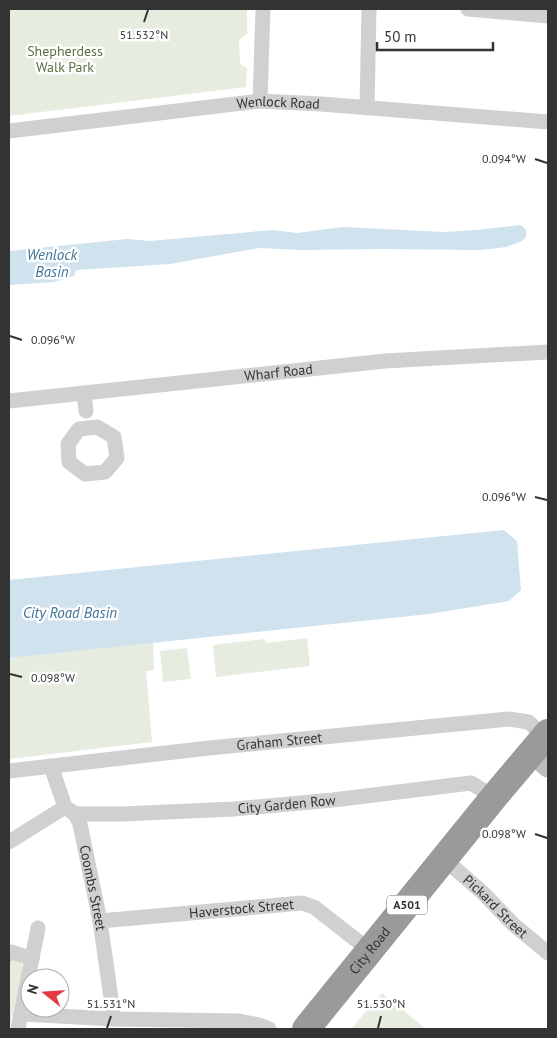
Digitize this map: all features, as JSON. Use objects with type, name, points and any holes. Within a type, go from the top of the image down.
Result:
[{"type":"highway","name":"City Road","points":[[306,1029],[494,797],[544,747]]},
{"type":"street","points":[[260,101],[263,9]]},
{"type":"street","points":[[367,108],[370,9]]},
{"type":"street","points":[[468,9],[548,16]]},
{"type":"street","name":"Wenlock Road","points":[[9,130],[260,101],[548,122]]},
{"type":"street","name":"Wharf Road","points":[[9,401],[385,362],[548,352]]},
{"type":"street","points":[[84,393],[86,418]]},
{"type":"street","name":"Graham Street","points":[[9,771],[219,747],[510,719],[528,722],[544,747]]},
{"type":"street","name":"Coombs Street","points":[[51,766],[70,810],[80,824],[100,921],[114,1018]]},
{"type":"street","name":"City Garden Row","points":[[70,810],[122,814],[234,808],[333,800],[471,783],[494,797]]},
{"type":"street","points":[[9,842],[70,810]]},
{"type":"street","name":"Pickard Street","points":[[444,859],[482,892],[514,925],[548,953]]},
{"type":"street","name":"Haverstock Street","points":[[100,921],[302,903],[314,907],[369,950]]},
{"type":"street","points":[[38,928],[19,1022],[114,1018],[239,1021],[269,1029]]},
{"type":"street","points":[[9,954],[12,952],[32,959]]},
{"type":"green space","name":"Shepherdess Walk Park","points":[[9,9],[247,9],[247,34],[239,40],[240,64],[247,68],[246,87],[9,116]]},
{"type":"green space","points":[[307,638],[310,666],[216,677],[213,645],[265,639],[266,643]]},
{"type":"green space","points":[[153,642],[154,670],[146,671],[152,742],[9,759],[9,658]]},
{"type":"green space","points":[[187,648],[191,679],[163,682],[160,651]]},
{"type":"green space","points":[[9,960],[21,963],[24,968],[20,968],[20,985],[9,1029]]},
{"type":"green space","points":[[382,993],[426,1029],[351,1029]]},
{"type":"water","name":"Wenlock Basin","points":[[521,225],[526,230],[526,237],[522,241],[507,247],[480,250],[299,250],[259,248],[170,264],[76,270],[74,276],[54,282],[9,285],[9,251],[127,239],[150,241],[272,230],[297,233],[343,227],[444,232]]},
{"type":"water","name":"City Road Basin","points":[[504,530],[517,541],[521,590],[509,601],[429,614],[9,658],[9,580]]}]
